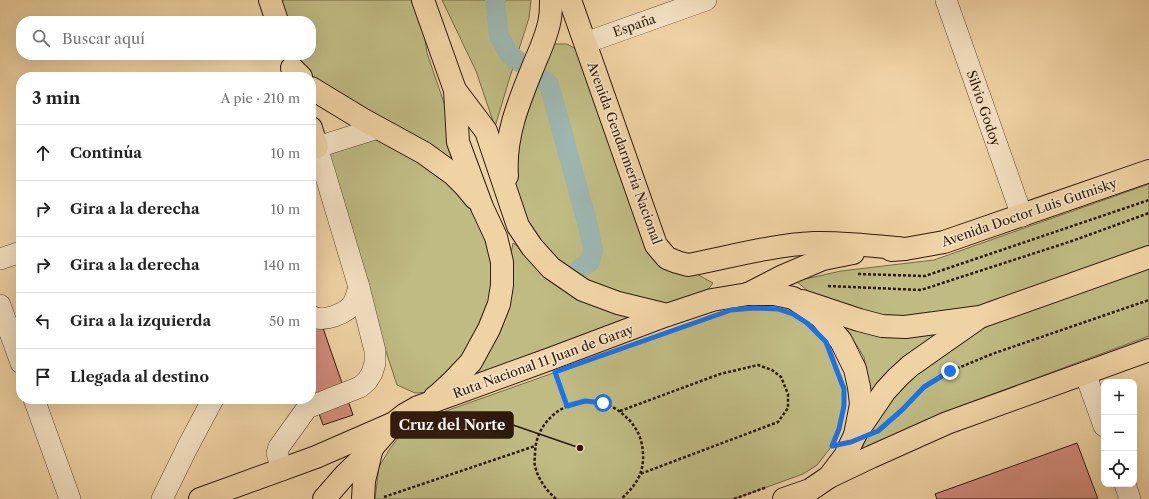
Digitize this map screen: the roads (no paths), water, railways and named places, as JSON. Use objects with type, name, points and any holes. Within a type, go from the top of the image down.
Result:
[{"type":"main road","points":[[270,0],[275,16]]},
{"type":"main road","name":"Ruta Nacional 11 Juan de Garay","points":[[324,499],[394,423],[404,415],[439,394],[471,362],[489,329],[499,304],[502,285],[502,262],[496,237],[482,207],[458,142],[455,90],[423,0]]},
{"type":"main road","points":[[508,194],[506,166],[508,138],[512,121],[550,19],[551,0]]},
{"type":"main road","name":"Avenida Gendarmería Nacional","points":[[570,0],[656,245],[667,258],[688,265],[776,248],[814,243],[906,249]]},
{"type":"main road","name":"Ruta Nacional 11 Juan de Garay","points":[[455,90],[486,131],[518,226],[532,247],[552,268],[584,290],[618,303],[667,315]]},
{"type":"main road","points":[[316,91],[378,128],[424,153],[466,186],[482,207]]},
{"type":"main road","name":"Avenida Doctor Luis Gutnisky","points":[[748,294],[783,276],[823,259],[852,253],[906,249],[944,242],[1149,171]]},
{"type":"main road","points":[[793,298],[882,326],[905,327],[980,317],[1149,257]]},
{"type":"main road","name":"Ruta Nacional 11 Juan de Garay","points":[[418,407],[667,315],[712,300],[748,294],[774,294],[793,298],[821,317],[841,341],[855,369],[861,404],[855,435],[845,456],[829,477],[806,495],[776,493]]},
{"type":"main road","points":[[855,435],[884,391],[898,377],[910,366],[980,317]]},
{"type":"main road","points":[[829,477],[947,422],[1149,350]]},
{"type":"main road","points":[[200,499],[316,457],[394,423]]},
{"type":"main road","name":"Ruta Nacional 11 Juan de Garay","points":[[363,499],[364,482],[372,448]]},
{"type":"street","name":"España","points":[[585,43],[706,0]]},
{"type":"street","name":"Silvio Godoy","points":[[946,0],[1022,216]]},
{"type":"street","points":[[316,141],[378,128]]},
{"type":"street","points":[[282,470],[277,453],[279,447],[307,408],[360,387],[367,381],[372,373],[375,363],[375,351],[359,287],[316,151]]},
{"type":"street","points":[[0,259],[16,254]]},
{"type":"street","points":[[316,318],[329,318],[343,313],[354,303],[359,287]]},
{"type":"street","points":[[0,305],[16,349]]},
{"type":"street","points":[[1085,373],[1101,418]]},
{"type":"street","points":[[36,404],[70,499]]},
{"type":"street","points":[[162,499],[210,404]]},
{"type":"street","points":[[1126,487],[1130,499]]},
{"type":"waterway","points":[[495,0],[499,36],[509,54],[521,63]]},
{"type":"waterway","points":[[542,78],[549,84],[588,226],[593,250],[590,262],[580,268]]},
{"type":"place","name":"Cruz del Norte","points":[[580,448]]}]
